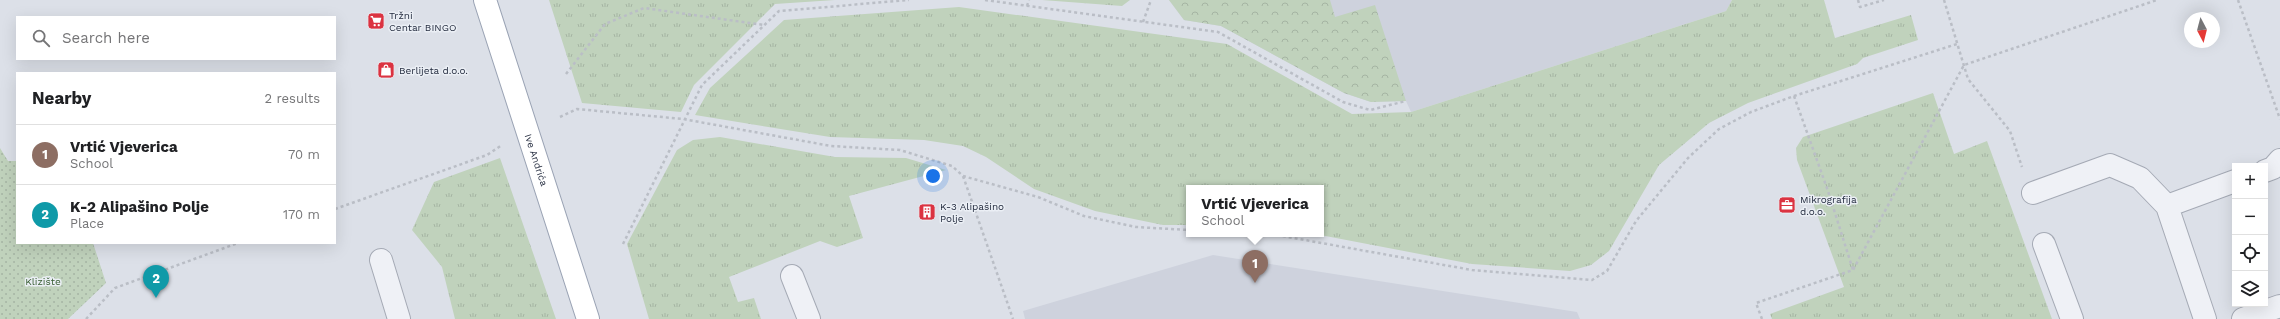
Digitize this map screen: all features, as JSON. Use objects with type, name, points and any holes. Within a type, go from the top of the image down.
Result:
[{"type":"main road","name":"Ive Andrića","points":[[485,0],[588,319]]},
{"type":"lane","points":[[2268,170],[2273,168],[2280,160]]},
{"type":"lane","points":[[2033,192],[2110,165],[2140,178],[2167,206],[2205,319]]},
{"type":"lane","points":[[2167,206],[2232,182]]},
{"type":"lane","points":[[2044,244],[2072,319]]},
{"type":"lane","points":[[381,260],[399,319]]},
{"type":"lane","points":[[792,276],[809,319]]},
{"type":"lane","points":[[2243,319],[2280,306]]},
{"type":"path","points":[[623,244],[683,119],[702,85],[779,11],[909,0]]},
{"type":"path","points":[[985,0],[1218,32],[1343,102],[1370,110],[1406,101]]},
{"type":"path","points":[[1027,6],[1029,0]]},
{"type":"path","points":[[1143,22],[1150,0]]},
{"type":"path","points":[[1858,0],[1860,6],[1884,0]]},
{"type":"path","points":[[1944,0],[1968,78],[2010,131],[2022,166]]},
{"type":"path","points":[[1762,319],[1756,303],[1853,270],[1964,65],[2156,0]]},
{"type":"path","points":[[2238,0],[2280,119]]},
{"type":"path","points":[[566,74],[605,24],[644,8],[764,25]]},
{"type":"path","points":[[1288,237],[1472,270],[1592,280],[1607,271],[1636,221],[1688,158],[1718,129],[1751,112],[1794,96],[1957,44]]},
{"type":"path","points":[[1794,96],[1828,191],[1853,270]]},
{"type":"path","points":[[560,117],[577,109],[683,119],[831,146],[900,150],[952,166],[963,176],[1038,198],[1084,216],[1136,227],[1186,230]]},
{"type":"path","points":[[336,209],[487,155],[507,142]]},
{"type":"path","points":[[963,176],[1013,319]]},
{"type":"path","points":[[86,319],[115,288],[235,244]]},
{"type":"shaded area","points":[[1169,0],[1732,0],[1726,11],[1411,112],[1406,101],[1371,102],[1344,93],[1221,26],[1184,20]]},
{"type":"shaded area","points":[[1213,255],[1577,312],[1580,319],[1025,319],[1023,311]]},
{"type":"green space","points":[[549,0],[835,0],[775,4],[694,85],[681,112],[582,103]]},
{"type":"green space","points":[[1042,0],[1130,0],[1122,6]]},
{"type":"green space","points":[[1169,0],[1330,0],[1335,17],[1375,5],[1406,101],[1371,102],[1344,93],[1221,26],[1184,20]]},
{"type":"green space","points":[[1732,0],[1824,0],[1835,38],[1911,15],[1918,40],[1863,58],[1857,64],[1748,103],[1709,123],[1659,165],[1609,251],[1591,265],[1570,271],[1472,264],[1324,236],[1324,185],[1186,185],[1186,225],[1163,225],[1095,211],[1034,189],[986,157],[963,146],[924,140],[830,137],[695,115],[710,88],[784,20],[959,7],[1227,44],[1352,114],[1411,112],[1726,11]]},
{"type":"green space","points":[[1933,93],[1954,154],[1987,141],[2052,319],[1772,319],[1770,314],[1844,287],[1797,160],[1796,148],[1803,137]]},
{"type":"green space","points":[[720,137],[835,157],[906,158],[946,170],[849,196],[863,238],[837,247],[820,241],[729,277],[738,302],[754,298],[761,319],[649,319],[627,244],[677,150],[693,140]]},
{"type":"green space","name":"Klizište","points":[[0,148],[8,161],[16,161],[16,244],[93,244],[106,283],[68,319],[0,319]]},
{"type":"green space","points":[[500,158],[556,319],[455,319],[442,267],[412,230],[434,182]]},
{"type":"place","name":"Tržni Centar BINGO","points":[[376,21]]},
{"type":"place","name":"Berlijeta d.o.o.","points":[[386,70]]},
{"type":"place","name":"Mikrografija d.o.o.","points":[[1787,205]]},
{"type":"place","name":"K-3 Alipašino Polje","points":[[927,212]]},
{"type":"place","name":"Vrtić Vjeverica","points":[[1255,283]]},
{"type":"place","name":"K-2 Alipašino Polje","points":[[156,298]]}]
